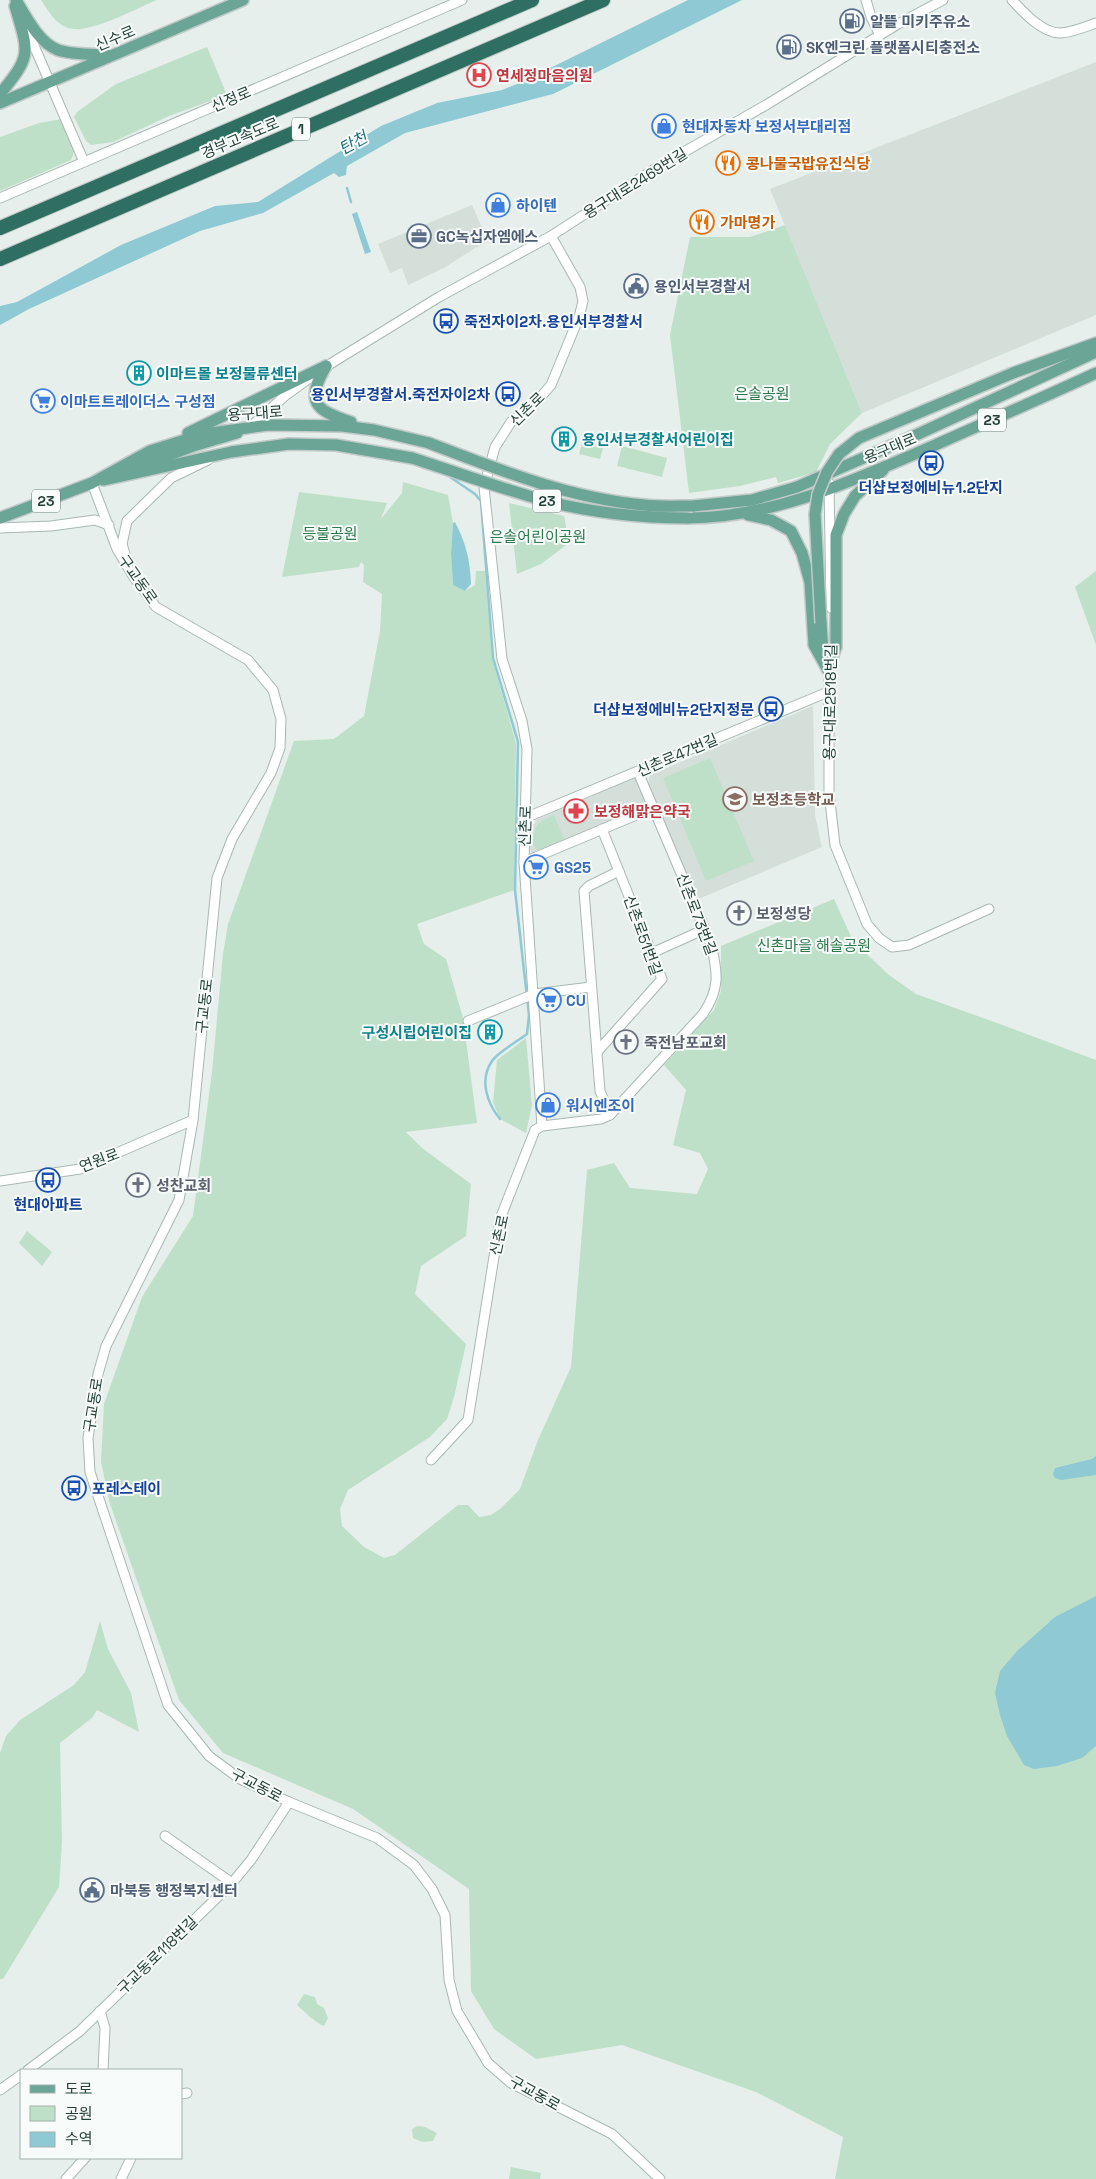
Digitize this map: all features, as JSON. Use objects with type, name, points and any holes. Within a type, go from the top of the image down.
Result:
[{"type":"highway","name":"경부고속도로","points":[[0,228],[532,0]]},
{"type":"highway","name":"경부고속도로","points":[[0,259],[603,0]]},
{"type":"main road","points":[[15,0],[28,20],[52,47],[69,52],[112,55]]},
{"type":"main road","points":[[0,94],[21,68],[26,53],[15,0]]},
{"type":"main road","name":"신수로","points":[[0,103],[243,0]]},
{"type":"main road","points":[[828,670],[822,648],[814,514],[818,494],[827,472],[839,454],[859,438],[1013,373],[1096,343]]},
{"type":"main road","name":"용구대로","points":[[0,518],[92,483],[150,451],[204,434],[250,427],[320,425],[374,430],[429,443],[542,484],[598,499],[645,506],[693,506],[752,500],[779,493],[828,473],[916,435],[1096,352]]},
{"type":"main road","points":[[326,366],[315,386],[315,401],[326,414],[374,430]]},
{"type":"main road","points":[[150,451],[326,366]]},
{"type":"main road","name":"용구대로","points":[[92,483],[218,455],[289,444],[336,445],[412,458],[544,501],[653,518],[730,516],[799,500],[888,466],[1096,373]]},
{"type":"main road","points":[[145,472],[227,443],[242,435],[250,427]]},
{"type":"main road","points":[[92,483],[192,446],[226,438],[250,427]]},
{"type":"main road","points":[[866,474],[863,473],[864,470],[905,450],[916,435]]},
{"type":"main road","points":[[828,670],[836,647],[836,535],[844,514],[855,496],[888,466]]},
{"type":"main road","points":[[730,516],[739,511],[782,501],[785,497],[779,493]]},
{"type":"main road","points":[[744,514],[771,520],[791,531],[802,553],[810,582],[814,645],[828,670]]},
{"type":"street","points":[[15,0],[84,162]]},
{"type":"street","name":"신정로","points":[[0,198],[462,0]]},
{"type":"street","points":[[866,0],[871,17],[880,35]]},
{"type":"street","name":"용구대로2469번길","points":[[250,427],[286,395],[326,366],[439,297],[551,236],[656,168],[766,105],[880,35],[943,0]]},
{"type":"street","points":[[1012,0],[1046,29],[1059,33],[1096,23]]},
{"type":"street","name":"신촌로","points":[[430,1460],[468,1420],[500,1219],[536,1130],[542,1126],[524,862],[527,749],[522,721],[502,659],[484,486],[495,447],[511,422],[532,407],[551,385],[579,317],[583,301],[580,287],[551,236]]},
{"type":"street","points":[[133,576],[122,544],[127,521],[171,478],[218,455]]},
{"type":"street","name":"용구대로2518번길","points":[[828,473],[831,642],[828,670],[829,793],[835,845],[867,924],[879,938],[892,946],[909,945],[989,909]]},
{"type":"street","name":"구교동로","points":[[92,483],[117,549],[133,576],[156,607],[248,660],[273,690],[281,719],[280,748],[271,772],[232,840],[217,878],[193,1120],[180,1200],[106,1346],[100,1364],[88,1438],[90,1472],[168,1705],[210,1756],[240,1779],[289,1802],[377,1838],[414,1865],[432,1889],[445,1916],[449,1980],[457,2011],[488,2063],[511,2083],[612,2134],[660,2179]]},
{"type":"street","points":[[0,528],[51,526],[95,520],[109,525]]},
{"type":"street","name":"신촌로47번길","points":[[525,818],[828,692]]},
{"type":"street","name":"신촌로73번길","points":[[610,1116],[703,1014],[712,1000],[717,982],[716,965],[705,929],[638,772]]},
{"type":"street","points":[[524,862],[653,808]]},
{"type":"street","name":"신촌로51번길","points":[[597,1052],[662,978],[602,829]]},
{"type":"street","points":[[542,1126],[601,1119],[610,1116],[600,1091],[584,891],[589,886],[619,871]]},
{"type":"street","points":[[652,953],[705,929]]},
{"type":"street","points":[[468,1021],[534,994],[591,987]]},
{"type":"street","name":"연원로","points":[[0,1182],[80,1169],[193,1120]]},
{"type":"street","name":"구교동로118번길","points":[[29,2069],[80,2031],[232,1883],[251,1860],[289,1802]]},
{"type":"street","points":[[165,1836],[232,1883]]},
{"type":"street","points":[[100,2011],[105,2028],[102,2069]]},
{"type":"street","points":[[0,2090],[20,2076]]},
{"type":"street","points":[[66,2179],[84,2159]]},
{"type":"street","points":[[121,2179],[131,2159]]},
{"type":"shaded area","points":[[1096,62],[1096,315],[862,413],[770,189]]},
{"type":"shaded area","points":[[472,205],[488,242],[444,268],[408,285],[402,268],[390,273],[378,244]]},
{"type":"shaded area","name":"보정초등학교","points":[[813,706],[815,815],[822,847],[696,900],[648,783],[650,775]]},
{"type":"shaded area","points":[[635,778],[647,806],[534,854],[531,853],[528,842],[531,827],[538,819]]},
{"type":"green space","points":[[41,0],[157,0],[100,24],[77,29],[68,28],[59,23]]},
{"type":"green space","points":[[207,47],[227,95],[169,116],[113,142],[91,145],[86,141],[74,117],[77,112],[116,84]]},
{"type":"green space","points":[[62,119],[70,134],[73,145],[74,150],[71,160],[0,191],[0,137],[39,123]]},
{"type":"green space","name":"은솔공원","points":[[785,225],[862,413],[830,444],[816,472],[778,483],[776,477],[740,486],[689,493],[670,335],[690,237],[750,237]]},
{"type":"green space","points":[[582,443],[603,448],[600,459],[579,454]]},
{"type":"green space","points":[[622,446],[667,458],[662,477],[617,466]]},
{"type":"green space","points":[[403,482],[448,495],[453,523],[451,554],[453,585],[465,591],[475,585],[476,571],[485,571],[492,658],[516,743],[514,890],[417,924],[424,944],[446,959],[463,1018],[477,1123],[406,1132],[422,1148],[471,1184],[466,1236],[421,1266],[415,1294],[466,1344],[447,1419],[430,1437],[348,1490],[340,1509],[342,1526],[364,1547],[384,1558],[395,1555],[458,1505],[468,1505],[479,1517],[491,1515],[500,1509],[520,1489],[538,1440],[571,1367],[587,1170],[614,1163],[630,1188],[697,1194],[708,1169],[700,1153],[673,1145],[686,1090],[664,1065],[714,1010],[721,991],[721,946],[834,899],[853,941],[889,975],[916,994],[1096,1060],[1096,2179],[835,2179],[843,2137],[756,2092],[622,2045],[536,2059],[494,2029],[471,1991],[469,1889],[353,1809],[223,1753],[179,1700],[110,1504],[101,1462],[104,1404],[142,1297],[193,1216],[212,1072],[223,954],[228,924],[294,741],[334,739],[364,716],[380,631],[382,594],[363,582],[364,565],[361,562],[359,567],[282,577],[299,492],[387,503],[381,519],[402,493]]},
{"type":"green space","name":"은솔어린이공원","points":[[509,503],[564,516],[569,543],[541,564],[517,574]]},
{"type":"green space","points":[[1096,571],[1096,645],[1075,587]]},
{"type":"green space","points":[[710,758],[754,861],[706,881],[663,778]]},
{"type":"green space","points":[[554,815],[564,839],[538,850],[533,845],[535,829],[543,820]]},
{"type":"green space","points":[[526,1038],[532,1105],[526,1133],[500,1119],[493,1102],[497,1060]]},
{"type":"green space","points":[[27,1231],[52,1252],[42,1266],[19,1243]]},
{"type":"green space","points":[[100,1621],[108,1649],[131,1693],[139,1732],[97,1710],[93,1717],[60,1743],[62,1842],[59,1887],[3,1979],[0,1979],[0,1753],[6,1736],[20,1720],[74,1685],[85,1672]]},
{"type":"green space","points":[[304,1994],[315,1997],[317,2004],[324,2008],[328,2018],[324,2026],[297,2005]]},
{"type":"green space","points":[[418,2126],[437,2133],[433,2141],[422,2142],[413,2138],[412,2129]]},
{"type":"green space","points":[[511,2167],[541,2173],[540,2179],[509,2179]]},
{"type":"water","name":"탄천","points":[[688,0],[742,0],[553,94],[405,133],[347,166],[346,175],[339,177],[334,173],[263,213],[200,231],[29,309],[0,325],[0,306],[17,302],[121,245],[215,206],[258,202],[381,126],[437,103],[502,90],[522,82]]},
{"type":"water","points":[[357,212],[371,252],[365,254],[352,214]]},
{"type":"water","points":[[455,522],[465,545],[470,567],[471,584],[465,591],[453,585],[451,554],[453,523]]},
{"type":"water","points":[[1096,1456],[1096,1475],[1061,1480],[1055,1478],[1053,1474],[1055,1468],[1092,1459]]},
{"type":"water","points":[[1096,1596],[1096,1746],[1082,1758],[1057,1766],[1034,1769],[1024,1765],[1007,1736],[995,1693],[1000,1671],[1017,1651],[1055,1617]]},
{"type":"waterway","points":[[347,188],[351,202]]},
{"type":"waterway","points":[[450,477],[475,494],[481,501],[493,658],[518,742],[515,890],[529,1015],[527,1034],[503,1050],[488,1068],[485,1083],[486,1091],[491,1106],[500,1119]]},
{"type":"place","name":"알뜰 미키주유소","points":[[852,21]]},
{"type":"place","name":"SK엔크린 플랫폼시티충전소","points":[[789,47]]},
{"type":"place","name":"연세정마음의원","points":[[479,75]]},
{"type":"place","name":"현대자동차 보정서부대리점","points":[[664,126]]},
{"type":"place","name":"콩나물국밥유진식당","points":[[728,163]]},
{"type":"place","name":"하이텐","points":[[498,205]]},
{"type":"place","name":"가마명가","points":[[702,222]]},
{"type":"place","name":"GC녹십자엠에스","points":[[419,236]]},
{"type":"place","name":"용인서부경찰서","points":[[636,286]]},
{"type":"place","name":"죽전자이2차.용인서부경찰서","points":[[446,321]]},
{"type":"place","name":"이마트몰 보정물류센터","points":[[139,373]]},
{"type":"place","name":"용인서부경찰서.죽전자이2차","points":[[508,394]]},
{"type":"place","name":"이마트트레이더스 구성점","points":[[43,401]]},
{"type":"place","name":"용인서부경찰서어린이집","points":[[564,439]]},
{"type":"place","name":"더샵보정에비뉴1.2단지","points":[[931,463]]},
{"type":"place","name":"더샵보정에비뉴2단지정문","points":[[771,709]]},
{"type":"place","name":"보정초등학교","points":[[735,799]]},
{"type":"place","name":"보정해맑은약국","points":[[576,811]]},
{"type":"place","name":"GS25","points":[[536,867]]},
{"type":"place","name":"보정성당","points":[[739,913]]},
{"type":"place","name":"CU","points":[[549,1000]]},
{"type":"place","name":"구성시립어린이집","points":[[490,1032]]},
{"type":"place","name":"죽전남포교회","points":[[626,1042]]},
{"type":"place","name":"워시엔조이","points":[[548,1105]]},
{"type":"place","name":"현대아파트","points":[[48,1180]]},
{"type":"place","name":"성찬교회","points":[[138,1185]]},
{"type":"place","name":"포레스테이","points":[[74,1488]]},
{"type":"place","name":"마북동 행정복지센터","points":[[92,1890]]},
{"type":"park label","name":"등불공원","points":[[330,533]]},
{"type":"park label","name":"신촌마을 해솔공원","points":[[814,945]]}]
